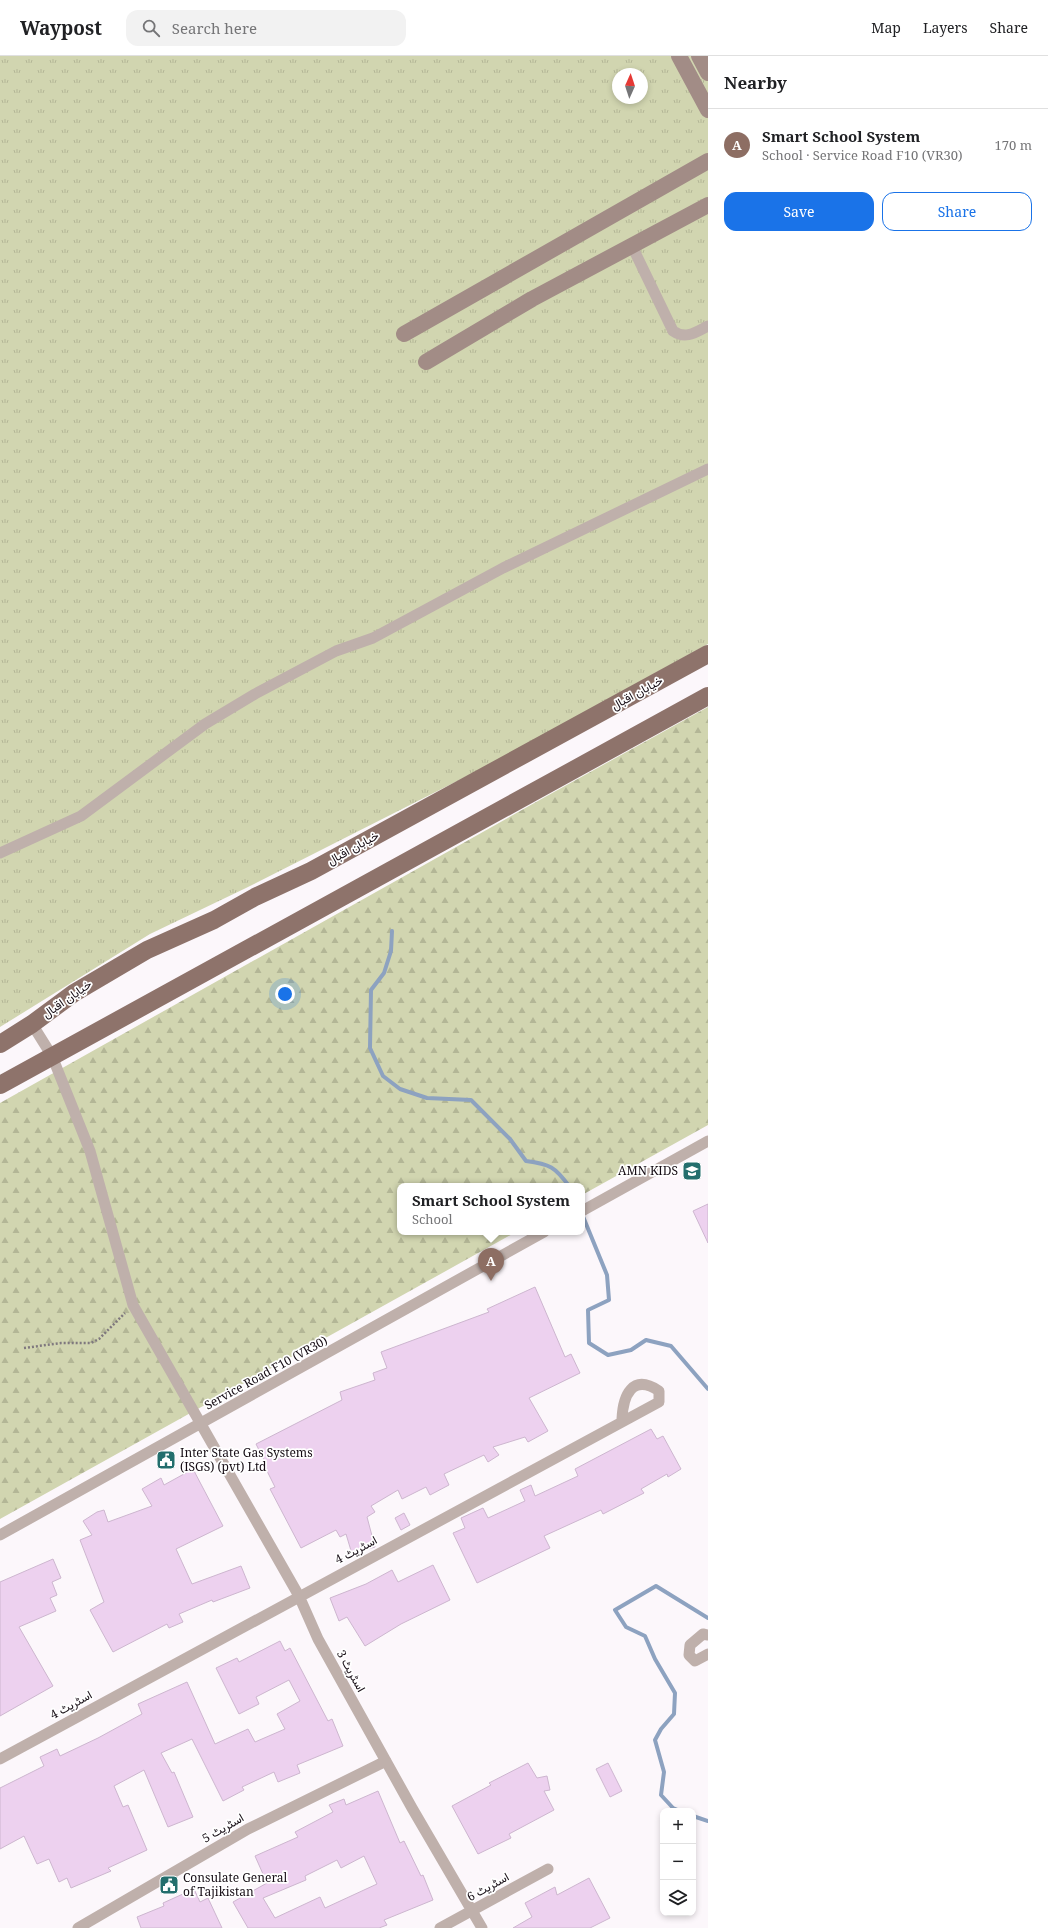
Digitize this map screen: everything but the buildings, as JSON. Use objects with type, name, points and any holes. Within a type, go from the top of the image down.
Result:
[{"type":"main road","name":"خیابان اقبال","points":[[0,1044],[32,1024],[86,985],[147,950],[214,920],[255,897],[310,871],[708,654]]},
{"type":"main road","points":[[0,1085],[708,696]]},
{"type":"street","points":[[679,56],[708,110]]},
{"type":"street","points":[[699,56],[708,73]]},
{"type":"street","points":[[404,334],[708,161]]},
{"type":"street","points":[[426,362],[532,299],[708,205]]},
{"type":"street","points":[[632,246],[674,331],[678,335],[689,336],[708,326]]},
{"type":"street","points":[[0,853],[81,816],[205,724],[255,694],[336,651],[373,638],[503,568],[708,468]]},
{"type":"street","name":"اسٹریٹ 3","points":[[32,1024],[52,1056],[90,1151],[132,1305],[299,1596],[318,1639],[386,1762],[482,1928]]},
{"type":"street","points":[[585,1209],[708,1141]]},
{"type":"street","name":"Service Road F10 (VR30)","points":[[0,1535],[539,1235]]},
{"type":"street","name":"اسٹریٹ 4","points":[[0,1759],[659,1402],[659,1391],[651,1385],[638,1385],[630,1389],[622,1405],[622,1420]]},
{"type":"street","points":[[708,1634],[703,1634],[690,1645],[689,1655],[695,1661],[708,1654]]},
{"type":"street","name":"اسٹریٹ 5","points":[[78,1928],[248,1829],[386,1762]]},
{"type":"street","name":"اسٹریٹ 6","points":[[440,1928],[548,1869]]},
{"type":"path","points":[[24,1348],[61,1343],[92,1343],[99,1339],[132,1305]]},
{"type":"green space","points":[[0,56],[708,56],[708,644],[481,769],[246,888],[150,934],[0,1027]]},
{"type":"green space","points":[[708,707],[708,1125],[585,1193],[585,1183],[397,1183],[397,1235],[511,1235],[0,1519],[0,1103]]},
{"type":"waterway","points":[[392,931],[391,951],[384,973],[371,990],[370,1048],[383,1076],[400,1089],[427,1098],[471,1100],[510,1139],[526,1161],[546,1165],[560,1174],[567,1183]]},
{"type":"waterway","points":[[585,1221],[607,1275],[609,1300],[588,1310],[589,1343],[608,1355],[631,1350],[646,1340],[671,1346],[708,1389]]},
{"type":"waterway","points":[[673,1808],[661,1795],[664,1772],[655,1740],[661,1729],[674,1714],[675,1693],[655,1659],[645,1636],[626,1627],[615,1610],[656,1586],[708,1618]]},
{"type":"waterway","points":[[696,1817],[708,1821]]},
{"type":"place","name":"AMN KIDS","points":[[692,1171]]},
{"type":"place","name":"Smart School System","points":[[491,1281]]},
{"type":"place","name":"Inter State Gas Systems (ISGS) (pvt) Ltd","points":[[166,1460]]},
{"type":"place","name":"Consulate General of Tajikistan","points":[[169,1885]]}]
